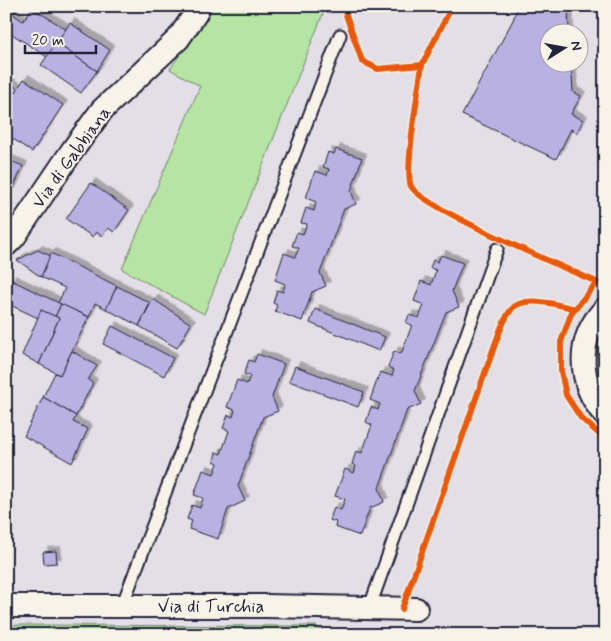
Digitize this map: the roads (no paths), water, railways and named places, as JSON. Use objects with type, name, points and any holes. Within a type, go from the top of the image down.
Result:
[{"type":"street","name":"Via di Gabbiana","points":[[6,245],[31,213],[102,110],[178,39],[199,6]]},
{"type":"street","points":[[605,309],[590,330],[586,340],[583,361],[589,391],[605,414]]},
{"type":"street","name":"Via di Turchia","points":[[6,606],[265,606],[416,609]]},
{"type":"lane","points":[[122,606],[340,35]]},
{"type":"lane","points":[[369,609],[496,249]]}]
